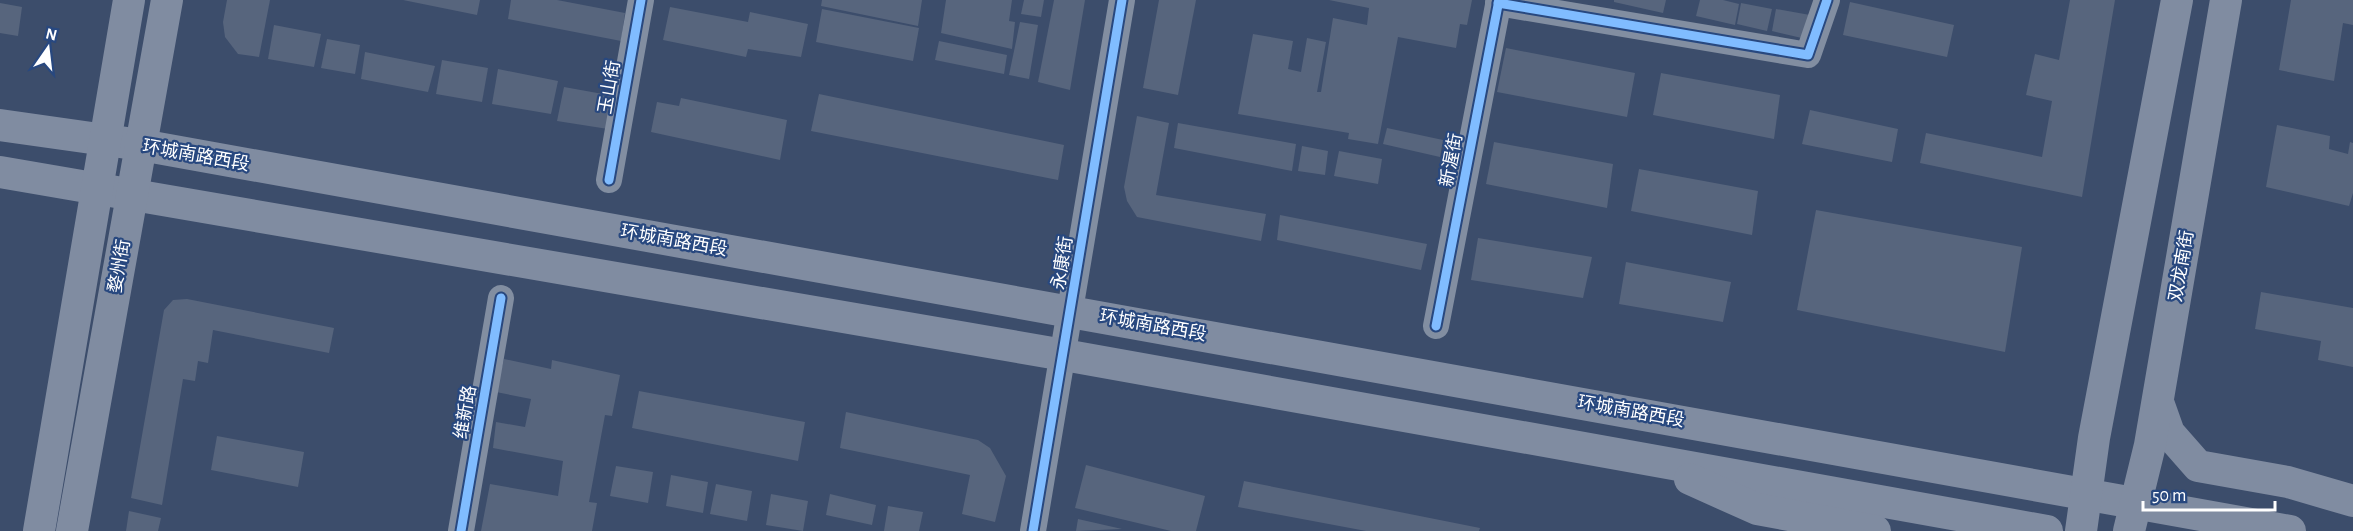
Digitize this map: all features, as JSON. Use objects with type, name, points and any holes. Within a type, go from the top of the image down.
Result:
[{"type":"main road","name":"婺州街","points":[[39,531],[129,0]]},
{"type":"main road","name":"婺州街","points":[[72,531],[167,0]]},
{"type":"main road","points":[[2081,531],[2094,438],[2177,0]]},
{"type":"main road","name":"双龙南街","points":[[2132,518],[2158,402],[2226,0]]},
{"type":"main road","name":"环城南路西段","points":[[7,126],[141,145],[2088,492],[2132,518],[2290,531]]},
{"type":"main road","points":[[4,173],[133,193],[1064,355],[2047,531]]},
{"type":"main road","points":[[2158,402],[2169,433],[2198,466],[2288,482],[2353,501]]},
{"type":"main road","points":[[1652,461],[1757,509],[1875,531]]},
{"type":"street","name":"玉山街","points":[[609,180],[641,0]]},
{"type":"street","name":"永康街","points":[[1033,531],[1122,0]]},
{"type":"street","points":[[1499,1],[1808,55],[1827,0]]},
{"type":"street","name":"新渥街","points":[[1436,326],[1499,1]]},
{"type":"street","name":"维新路","points":[[461,531],[501,298]]},
{"type":"building","points":[[227,0],[270,0],[259,57],[238,54],[225,37],[223,22]]},
{"type":"building","points":[[403,0],[480,0],[477,15]]},
{"type":"building","points":[[511,0],[557,0],[625,13],[621,41],[508,19]]},
{"type":"building","points":[[822,0],[922,0],[918,26],[821,6]]},
{"type":"building","points":[[946,0],[1012,0],[1009,21],[1015,22],[1012,49],[941,33]]},
{"type":"building","points":[[1024,0],[1044,0],[1041,17],[1021,14]]},
{"type":"building","points":[[1054,0],[1085,0],[1070,90],[1038,82]]},
{"type":"building","points":[[1159,0],[1196,0],[1178,95],[1143,88]]},
{"type":"building","points":[[1329,0],[1472,0],[1467,25],[1460,24],[1456,48],[1398,37],[1378,144],[1348,139],[1349,133],[1238,114],[1253,34],[1293,41],[1288,69],[1301,72],[1307,38],[1326,42],[1317,92],[1321,92],[1333,18],[1367,25],[1369,8]]},
{"type":"building","points":[[1614,0],[1666,0],[1663,13],[1614,2]]},
{"type":"building","points":[[1700,0],[1723,0],[1739,4],[1735,25],[1696,16]]},
{"type":"building","points":[[2070,0],[2115,0],[2082,197],[1920,163],[1926,133],[2042,157],[2052,101],[2026,95],[2035,54],[2059,60]]},
{"type":"building","points":[[2291,0],[2353,0],[2353,25],[2343,23],[2334,81],[2279,70]]},
{"type":"building","points":[[1850,2],[1954,25],[1947,57],[1843,35]]},
{"type":"building","points":[[0,3],[22,7],[18,36],[0,33]]},
{"type":"building","points":[[1741,3],[1772,9],[1767,31],[1737,24]]},
{"type":"building","points":[[670,7],[748,22],[750,12],[808,24],[801,57],[748,49],[746,57],[663,40]]},
{"type":"building","points":[[822,9],[919,28],[913,61],[816,42]]},
{"type":"building","points":[[1776,9],[1810,15],[1806,39],[1772,31]]},
{"type":"building","points":[[1020,22],[1038,25],[1029,79],[1009,75]]},
{"type":"building","points":[[274,25],[321,34],[314,67],[268,59]]},
{"type":"building","points":[[327,39],[360,45],[355,74],[321,68]]},
{"type":"building","points":[[939,41],[1007,55],[1004,74],[935,60]]},
{"type":"building","points":[[1506,48],[1635,73],[1627,117],[1497,92]]},
{"type":"building","points":[[365,52],[435,66],[428,92],[361,79]]},
{"type":"building","points":[[442,60],[488,68],[482,102],[436,94]]},
{"type":"building","points":[[498,69],[558,81],[551,114],[492,104]]},
{"type":"building","points":[[1661,73],[1780,95],[1774,139],[1653,115]]},
{"type":"building","points":[[564,87],[614,96],[608,129],[557,121]]},
{"type":"building","points":[[819,94],[1064,145],[1058,180],[811,131]]},
{"type":"building","points":[[681,98],[787,120],[780,160],[651,132],[657,102],[679,106]]},
{"type":"building","points":[[1810,110],[1898,129],[1892,162],[1802,144]]},
{"type":"building","points":[[1137,116],[1169,123],[1156,195],[1266,214],[1261,241],[1137,217],[1127,201],[1124,187]]},
{"type":"building","points":[[1178,123],[1296,144],[1292,171],[1174,148]]},
{"type":"building","points":[[2277,125],[2330,136],[2329,149],[2348,154],[2350,142],[2353,143],[2353,193],[2349,206],[2266,187]]},
{"type":"building","points":[[1387,128],[1443,140],[1440,157],[1383,144]]},
{"type":"building","points":[[1494,142],[1613,164],[1607,208],[1486,184]]},
{"type":"building","points":[[1302,146],[1328,151],[1325,175],[1298,171]]},
{"type":"building","points":[[1339,151],[1382,159],[1378,184],[1334,176]]},
{"type":"building","points":[[1639,169],[1758,191],[1752,235],[1631,211]]},
{"type":"building","points":[[1816,210],[2022,247],[2005,352],[1797,310]]},
{"type":"building","points":[[1280,215],[1427,244],[1421,270],[1277,240]]},
{"type":"building","points":[[1478,238],[1592,257],[1583,298],[1471,280]]},
{"type":"building","points":[[1626,262],[1731,282],[1723,322],[1619,304]]},
{"type":"building","points":[[2261,292],[2353,308],[2353,367],[2318,360],[2321,341],[2255,329]]},
{"type":"building","points":[[187,299],[334,328],[329,353],[213,330],[208,363],[198,361],[195,381],[183,379],[162,505],[131,498],[164,310],[173,300]]},
{"type":"building","points":[[504,359],[551,369],[552,360],[620,375],[612,416],[605,415],[589,502],[597,503],[592,531],[481,531],[490,484],[558,496],[563,461],[493,448],[496,422],[525,427],[531,399],[496,392]]},
{"type":"building","points":[[639,391],[805,422],[798,461],[632,428]]},
{"type":"building","points":[[846,412],[978,440],[990,448],[1006,476],[995,522],[962,514],[970,475],[840,448]]},
{"type":"building","points":[[217,436],[304,452],[298,487],[211,470]]},
{"type":"building","points":[[1086,465],[1205,496],[1196,531],[1171,531],[1075,508]]},
{"type":"building","points":[[616,466],[653,472],[648,503],[610,496]]},
{"type":"building","points":[[671,475],[708,482],[703,513],[666,506]]},
{"type":"building","points":[[1244,481],[1480,528],[1479,531],[1366,531],[1238,507]]},
{"type":"building","points":[[716,484],[752,491],[747,521],[710,514]]},
{"type":"building","points":[[771,494],[808,501],[803,531],[766,525]]},
{"type":"building","points":[[830,494],[876,505],[872,525],[826,515]]},
{"type":"building","points":[[888,506],[923,512],[919,531],[884,531]]},
{"type":"building","points":[[129,511],[161,518],[158,531],[126,531]]},
{"type":"building","points":[[1078,519],[1122,529],[1076,531]]},
{"type":"cycle path","points":[[609,180],[641,0]]},
{"type":"cycle path","points":[[1033,531],[1122,0]]},
{"type":"cycle path","points":[[1436,326],[1499,0]]},
{"type":"cycle path","points":[[1498,3],[1808,55],[1827,0]]},
{"type":"cycle path","points":[[461,531],[501,298]]}]
